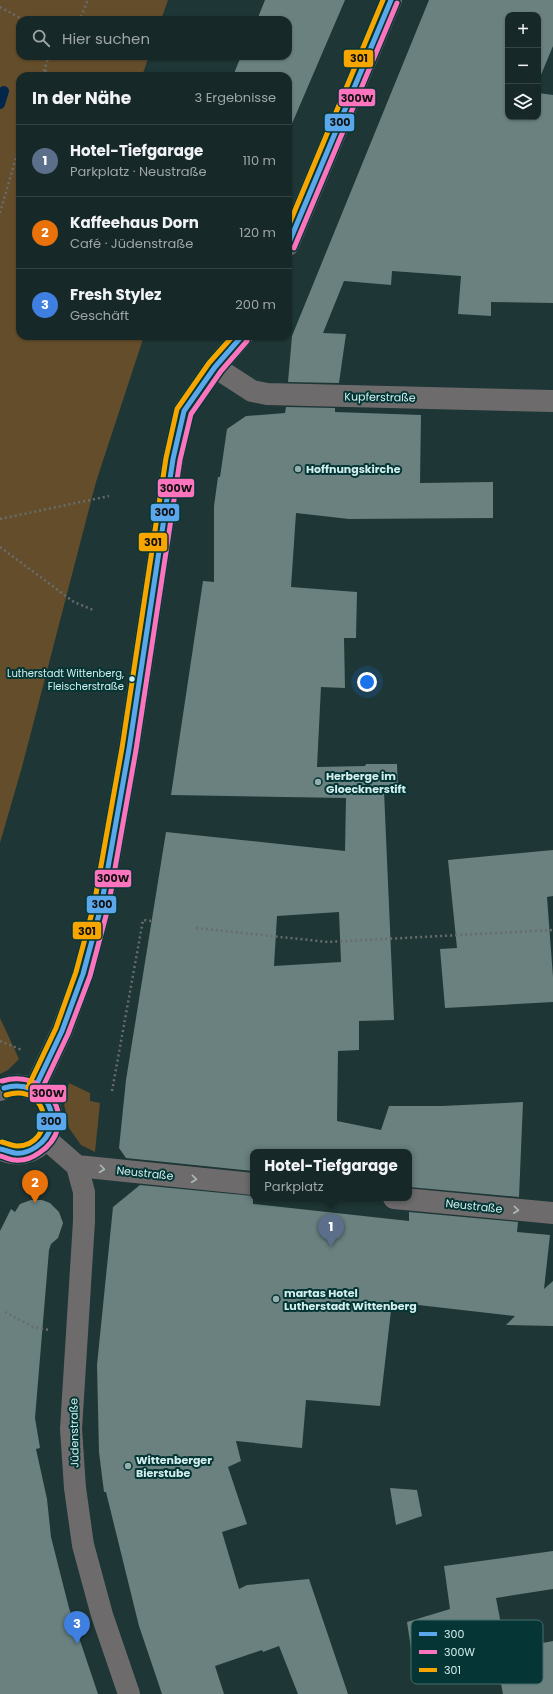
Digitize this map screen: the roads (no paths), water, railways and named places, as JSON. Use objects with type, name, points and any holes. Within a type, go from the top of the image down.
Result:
[{"type":"street","points":[[292,235],[391,0]]},
{"type":"street","points":[[34,1090],[62,1031],[83,974],[101,907],[129,749],[178,432],[184,411],[215,367],[239,340]]},
{"type":"street","name":"Kupferstraße","points":[[215,367],[252,391],[267,394],[553,400]]},
{"type":"street","points":[[0,1090],[15,1085],[34,1090],[40,1094],[47,1103],[51,1115],[50,1127],[46,1139],[38,1147],[28,1152],[2,1155]]},
{"type":"street","points":[[46,1139],[77,1166]]},
{"type":"street","name":"Neustraße","points":[[77,1166],[250,1184]]},
{"type":"street","name":"Jüdenstraße","points":[[77,1166],[84,1192],[84,1221],[71,1429],[75,1488],[83,1546],[102,1615],[129,1694]]},
{"type":"street","name":"Neustraße","points":[[412,1200],[553,1213]]},
{"type":"waterway","points":[[0,104],[4,91]]},
{"type":"place","name":"Hoffnungskirche","points":[[298,469]]},
{"type":"place","name":"Lutherstadt Wittenberg, Fleischerstraße","points":[[132,679]]},
{"type":"place","name":"Herberge im Gloecknerstift","points":[[318,782]]},
{"type":"place","name":"Kaffeehaus Dorn","points":[[35,1203]]},
{"type":"place","name":"Hotel-Tiefgarage","points":[[331,1247]]},
{"type":"place","name":"martas Hotel Lutherstadt Wittenberg","points":[[276,1299]]},
{"type":"place","name":"Wittenberger Bierstube","points":[[128,1466]]},
{"type":"place","name":"Fresh Stylez","points":[[77,1644]]}]
